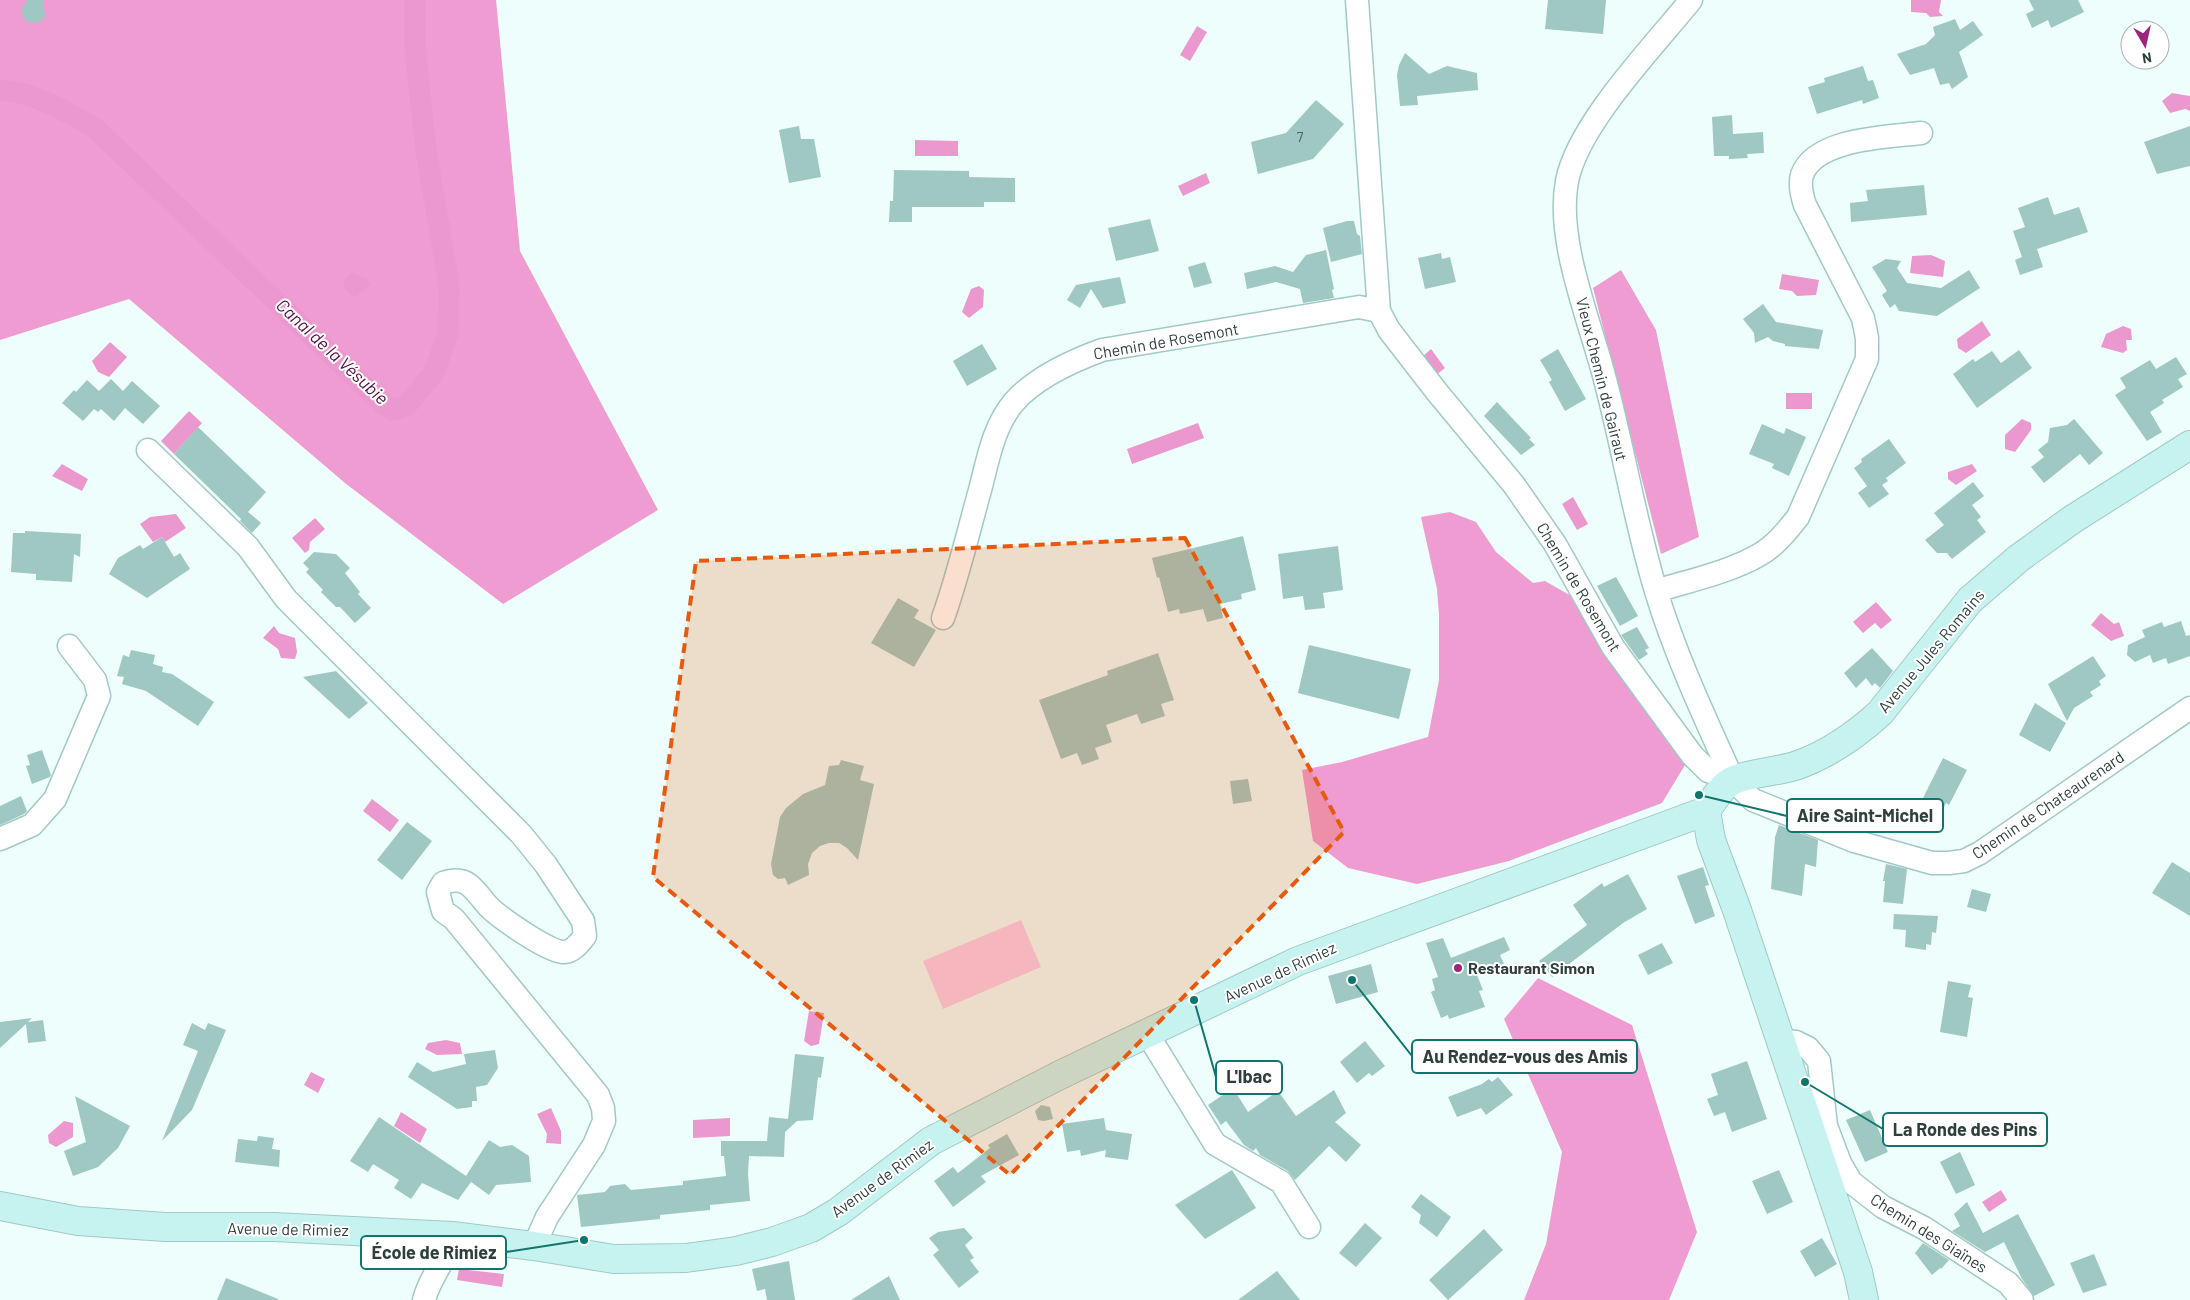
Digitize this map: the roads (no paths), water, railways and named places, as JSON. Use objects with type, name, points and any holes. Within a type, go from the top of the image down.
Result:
[{"type":"street","name":"Chemin de Rosemont","points":[[1357,0],[1379,311],[1389,330],[1437,392],[1514,485],[1555,544],[1613,647],[1692,755],[1708,771],[1733,780]]},
{"type":"street","name":"Vieux Chemin de Gairaut","points":[[1691,0],[1612,97],[1576,154],[1567,182],[1566,212],[1573,268],[1604,375],[1642,542],[1656,591],[1675,649],[1733,780]]},
{"type":"street","points":[[1656,591],[1717,572],[1760,555],[1781,537],[1798,517],[1867,359],[1867,338],[1862,318],[1804,206],[1801,191],[1802,176],[1808,163],[1817,156],[1845,144],[1921,133]]},
{"type":"street","name":"Chemin de Rosemont","points":[[943,618],[954,588],[998,428],[1014,402],[1042,379],[1078,359],[1102,350],[1359,307],[1379,311]]},
{"type":"street","name":"Avenue Jules Romains","points":[[1733,780],[1798,764],[1826,751],[1866,725],[1880,713],[1970,600],[2019,558],[2073,518],[2190,445]]},
{"type":"street","points":[[148,450],[248,547],[286,599],[521,834],[546,865],[583,921],[585,936],[576,947],[566,952],[552,950],[490,907],[478,891],[463,880],[452,879],[443,883],[438,892],[444,911],[454,919],[598,1095],[603,1108],[604,1121],[594,1145],[547,1217],[534,1246]]},
{"type":"street","points":[[0,840],[32,825],[55,799],[99,696],[95,680],[69,646]]},
{"type":"street","name":"Chemin de Chateaurenard","points":[[1733,780],[1753,800],[1854,841],[1932,862],[1949,863],[1964,861],[1980,853],[2190,708]]},
{"type":"street","points":[[1733,780],[1717,794],[1706,811],[1711,840],[1781,1041],[1858,1272],[1864,1300]]},
{"type":"street","name":"Avenue de Rimiez","points":[[0,1206],[78,1221],[165,1227],[279,1227],[452,1236],[534,1246],[614,1259],[652,1260],[712,1255],[772,1242],[811,1228],[838,1212],[931,1141],[1060,1075],[1320,952],[1706,811]]},
{"type":"street","points":[[1148,1035],[1215,1144],[1281,1182],[1309,1228]]},
{"type":"street","name":"Chemin des Giaïnes","points":[[1781,1041],[1796,1042],[1808,1048],[1819,1061],[1826,1126],[1840,1163],[1851,1182],[1883,1208],[1924,1228],[2008,1283],[2022,1300]]},
{"type":"street","points":[[424,1300],[428,1285],[445,1258],[452,1236]]},
{"type":"waterway","name":"Canal de la Vésubie","points":[[0,90],[37,98],[95,128],[383,404],[393,410],[406,406],[433,374],[448,335],[449,285],[426,150],[415,48],[415,0]]},
{"type":"place","name":"Aire Saint-Michel","points":[[1699,795]]},
{"type":"place","name":"Restaurant Simon","points":[[1458,968]]},
{"type":"place","name":"Au Rendez-vous des Amis","points":[[1352,980]]},
{"type":"place","name":"L'Ibac","points":[[1194,1000]]},
{"type":"place","name":"La Ronde des Pins","points":[[1805,1082]]},
{"type":"place","name":"École de Rimiez","points":[[584,1240]]}]
